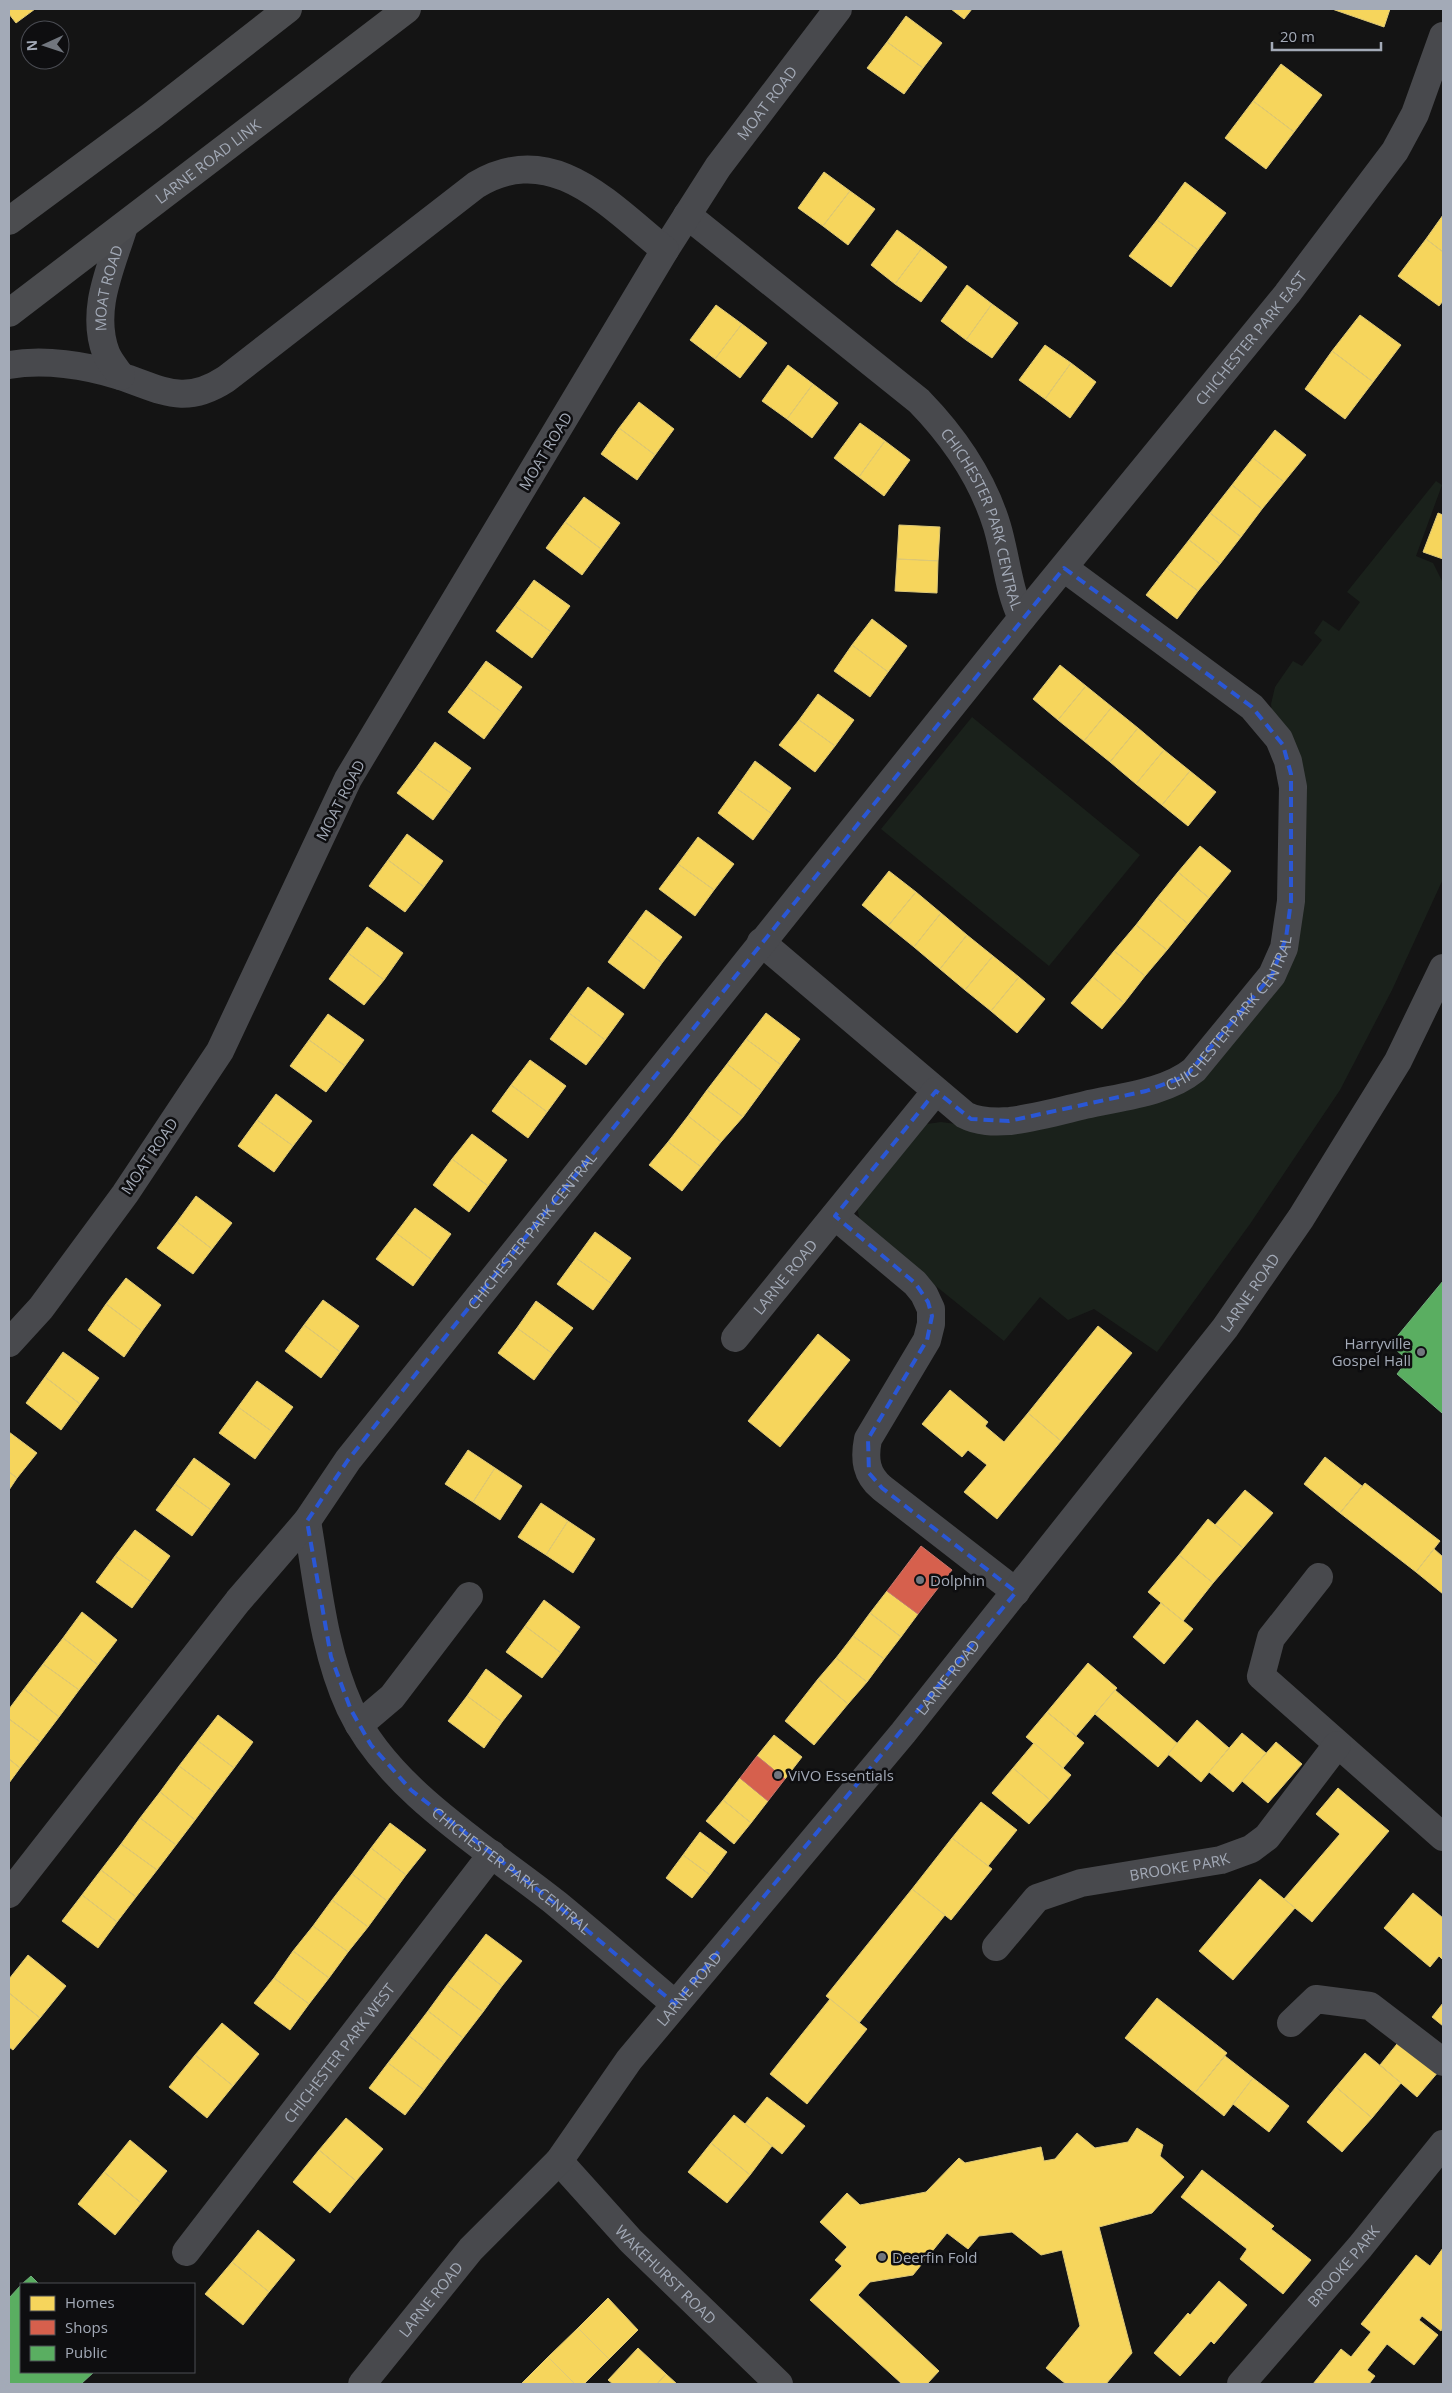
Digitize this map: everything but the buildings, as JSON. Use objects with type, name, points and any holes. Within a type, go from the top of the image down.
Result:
[{"type":"main road","points":[[9,221],[151,116],[288,9]]},
{"type":"main road","name":"LARNE ROAD LINK","points":[[9,313],[407,9]]},
{"type":"street","name":"MOAT ROAD","points":[[9,1343],[41,1308],[125,1194],[220,1051],[348,779],[665,250],[718,167],[838,9]]},
{"type":"street","name":"CHICHESTER PARK EAST","points":[[1022,618],[1288,294],[1395,152],[1415,114],[1443,36]]},
{"type":"street","points":[[9,364],[64,364],[121,376],[147,387],[172,394],[190,393],[216,386],[441,210],[476,185],[499,174],[522,170],[543,170],[565,176],[601,199],[665,250]]},
{"type":"street","name":"CHICHESTER PARK CENTRAL","points":[[9,1894],[238,1601],[307,1521],[348,1460],[1022,618],[1016,605],[997,526],[981,485],[961,449],[942,424],[920,401],[688,215]]},
{"type":"street","name":"MOAT ROAD","points":[[121,376],[107,355],[99,317],[103,290],[124,226]]},
{"type":"street","name":"CHICHESTER PARK CENTRAL","points":[[761,942],[936,1091],[971,1119],[978,1121],[1009,1121],[1169,1084],[1194,1070],[1272,975],[1286,938],[1291,901],[1293,787],[1283,745],[1252,707],[1064,568]]},
{"type":"street","name":"LARNE ROAD","points":[[362,2384],[471,2249],[559,2161],[628,2060],[903,1733],[1225,1328],[1296,1226],[1398,1061],[1443,968]]},
{"type":"street","name":"LARNE ROAD","points":[[736,1338],[936,1091]]},
{"type":"street","points":[[835,1216],[915,1283],[928,1302],[932,1316],[928,1340],[868,1439],[866,1452],[869,1473],[882,1488],[1016,1592]]},
{"type":"street","name":"CHICHESTER PARK CENTRAL","points":[[307,1521],[321,1614],[331,1657],[343,1691],[371,1745],[411,1790],[557,1905],[675,2004]]},
{"type":"street","points":[[1319,1576],[1271,1638],[1260,1676],[1443,1837]]},
{"type":"street","points":[[359,1725],[392,1697],[469,1596]]},
{"type":"street","name":"BROOKE PARK","points":[[996,1947],[1037,1898],[1081,1883],[1221,1860],[1251,1849],[1267,1837],[1337,1745]]},
{"type":"street","name":"CHICHESTER PARK WEST","points":[[186,2252],[492,1854]]},
{"type":"street","points":[[1291,2023],[1316,1999],[1370,2006],[1443,2062]]},
{"type":"street","name":"BROOKE PARK","points":[[1241,2384],[1360,2247],[1443,2144]]},
{"type":"street","name":"WAKEHURST ROAD","points":[[559,2161],[631,2241],[779,2384]]},
{"type":"highlighted area","points":[[1064,568],[1252,707],[1283,745],[1291,774],[1291,901],[1286,938],[1272,975],[1186,1076],[1146,1091],[1009,1121],[971,1119],[936,1091],[835,1216],[915,1283],[928,1302],[932,1316],[927,1340],[868,1439],[869,1473],[882,1488],[1016,1592],[675,2004],[557,1905],[411,1790],[371,1745],[351,1710],[331,1657],[307,1521],[348,1460],[434,1351]]},
{"type":"shaded area","points":[[1436,481],[1442,485],[1416,556],[1433,563],[1443,583],[1443,879],[1392,990],[1340,1090],[1250,1224],[1157,1352],[1094,1309],[1068,1320],[1040,1297],[1004,1341],[865,1229],[859,1217],[856,1203],[920,1125],[941,1122],[1015,1132],[1223,1049],[1294,901],[1271,704],[1275,687],[1293,661],[1302,666],[1322,640],[1314,633],[1323,620],[1339,631],[1360,602],[1347,592]]},
{"type":"shaded area","points":[[972,717],[1140,855],[1049,966],[881,829]]},
{"type":"place","name":"Harryville Gospel Hall","points":[[1421,1352]]},
{"type":"place","name":"Dolphin","points":[[920,1580]]},
{"type":"place","name":"ViVO Essentials","points":[[778,1775]]},
{"type":"place","name":"Deerfin Fold","points":[[882,2257]]}]
